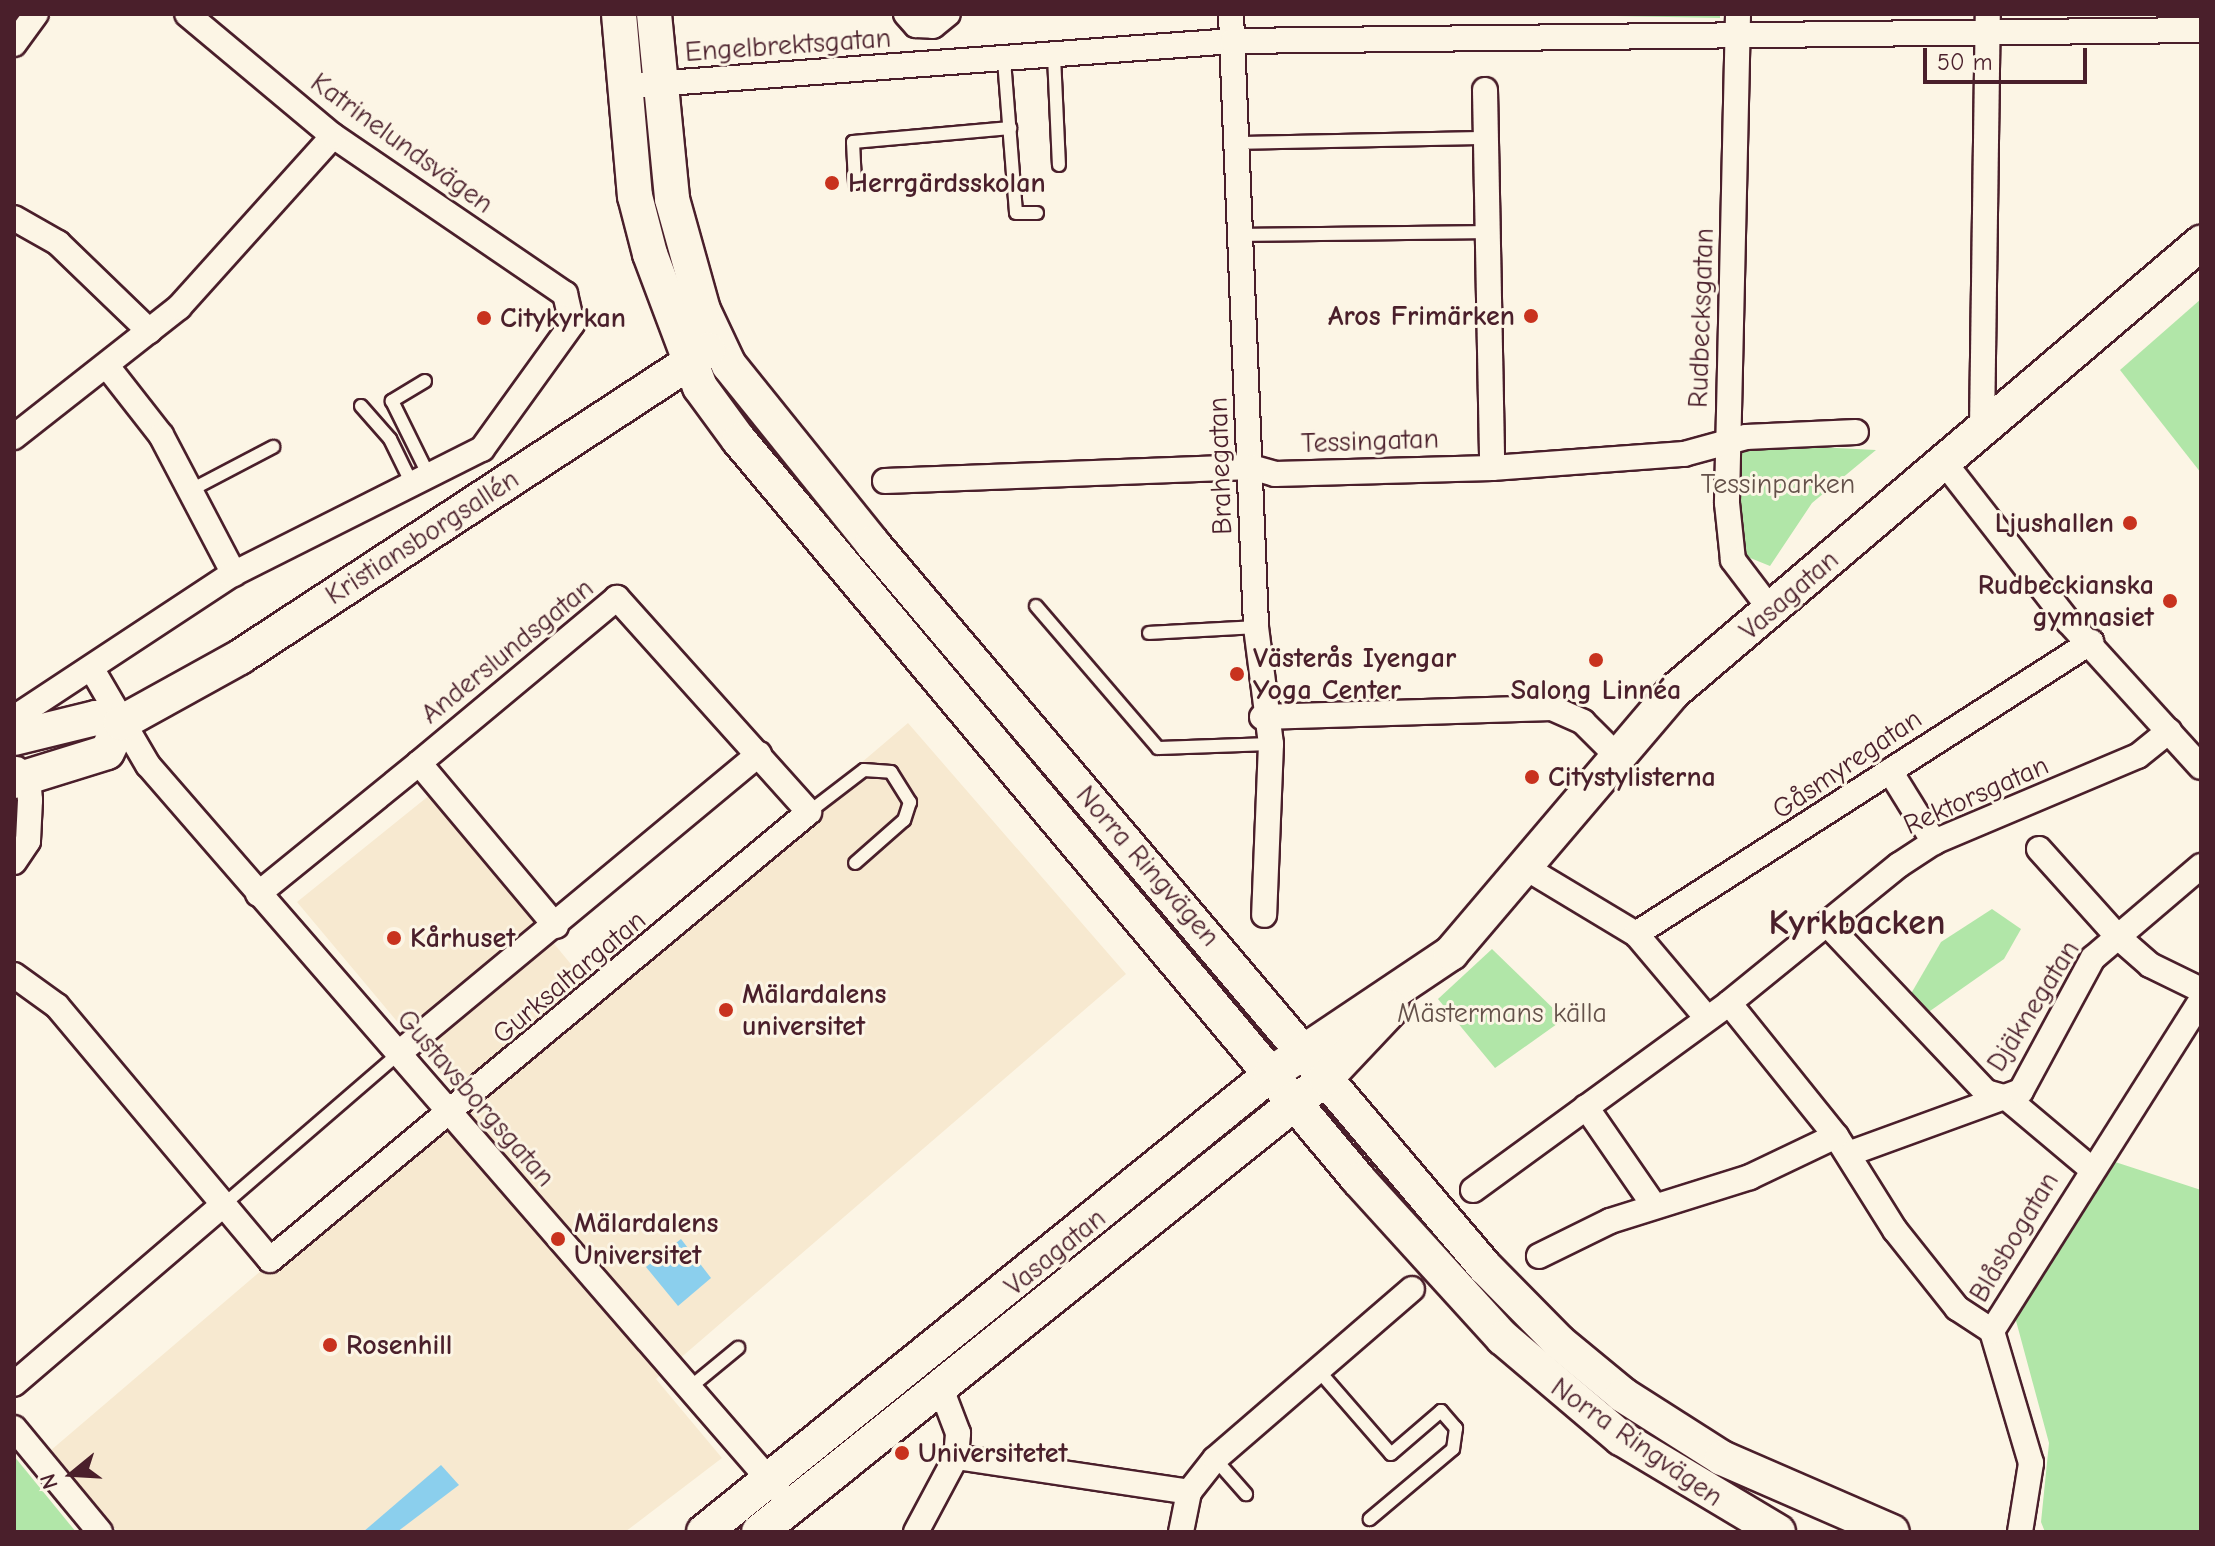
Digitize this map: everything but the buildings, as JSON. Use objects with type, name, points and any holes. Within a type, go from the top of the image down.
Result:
[{"type":"main road","name":"Norra Ringvägen","points":[[619,14],[635,196],[689,362],[739,440],[1294,1104],[1537,1372],[1621,1438],[1778,1532]]},
{"type":"main road","name":"Norra Ringvägen","points":[[654,14],[672,199],[719,344],[872,543],[1485,1267],[1623,1395],[1722,1458],[1892,1532]]},
{"type":"main road","name":"Vasagatan","points":[[704,1532],[782,1494],[942,1391],[1326,1078],[1414,983],[1474,930],[1615,754],[1672,693],[2201,243]]},
{"type":"main road","name":"Kristiansborgsallén","points":[[121,723],[240,657],[719,344]]},
{"type":"main road","points":[[17,753],[96,718],[121,723]]},
{"type":"main road","name":"Vasagatan","points":[[759,1532],[782,1494],[1271,1074],[1303,1050],[1414,983]]},
{"type":"street","points":[[14,44],[36,14]]},
{"type":"street","name":"Katrinelundsvägen","points":[[187,14],[333,136],[565,294],[572,324]]},
{"type":"street","points":[[910,19],[933,26],[948,14]]},
{"type":"street","name":"Brahegatan","points":[[1231,14],[1256,627],[1262,717],[1271,744],[1264,915]]},
{"type":"street","name":"Engelbrektsgatan","points":[[626,86],[1233,41],[1738,22],[1988,22],[2201,30]]},
{"type":"street","name":"Rudbecksgatan","points":[[1738,22],[1733,391],[1724,445],[1733,560],[1771,610]]},
{"type":"street","points":[[1982,428],[1988,22]]},
{"type":"street","points":[[1485,90],[1492,468]]},
{"type":"street","points":[[14,437],[149,331],[333,136]]},
{"type":"street","points":[[14,218],[58,243],[149,331]]},
{"type":"street","name":"Kristiansborgsallén","points":[[17,753],[93,671],[234,574],[482,449],[572,324]]},
{"type":"street","points":[[107,366],[161,435],[234,574]]},
{"type":"street","name":"Tessingatan","points":[[885,481],[1251,467],[1275,474],[1492,468],[1856,432]]},
{"type":"street","points":[[1944,462],[2091,642],[2201,767]]},
{"type":"street","name":"Anderslundsgatan","points":[[258,894],[617,598],[809,812]]},
{"type":"street","name":"Gåsmyregatan","points":[[1636,934],[2091,642]]},
{"type":"street","points":[[93,671],[121,723]]},
{"type":"street","points":[[1262,717],[1552,708],[1583,722],[1615,754]]},
{"type":"street","name":"Gustavsborgsgatan","points":[[121,723],[258,894],[782,1494]]},
{"type":"street","name":"Rektorsgatan","points":[[1473,1190],[1729,1003],[1934,842],[2138,756],[2169,731]]},
{"type":"street","points":[[15,853],[28,841],[17,753]]},
{"type":"street","points":[[399,1053],[556,926],[759,754]]},
{"type":"street","name":"Anderslundsgatan","points":[[419,763],[556,926]]},
{"type":"street","points":[[1890,771],[1934,842]]},
{"type":"street","name":"Gurksaltargatan","points":[[222,1206],[270,1260],[452,1113],[809,812]]},
{"type":"street","points":[[2039,849],[2118,937],[2201,990]]},
{"type":"street","name":"Djäknegatan","points":[[1539,1256],[1653,1204],[1750,1177],[1842,1145],[2007,1098],[2021,1091],[2093,958],[2201,866]]},
{"type":"street","points":[[1526,868],[1636,934],[1707,1018]]},
{"type":"street","points":[[1828,925],[1986,1092],[2007,1098],[2090,1168]]},
{"type":"street","points":[[14,975],[57,1006],[222,1206],[14,1384]]},
{"type":"street","name":"Blåsbogatan","points":[[2020,1532],[2030,1451],[1992,1331],[2090,1168],[2201,1000]]},
{"type":"street","points":[[1729,1003],[1842,1145],[1895,1230],[1948,1297],[1992,1331]]},
{"type":"street","points":[[1586,1107],[1653,1204]]},
{"type":"street","points":[[1181,1532],[1189,1492],[1215,1459],[1412,1289]]},
{"type":"street","points":[[916,1532],[956,1457],[958,1433],[942,1391]]},
{"type":"street","points":[[14,1428],[100,1532]]},
{"type":"street","points":[[956,1457],[1189,1492]]},
{"type":"lane","points":[[1054,56],[1059,165]]},
{"type":"lane","points":[[1004,60],[1016,213],[1037,213]]},
{"type":"lane","points":[[855,183],[853,142],[1010,128]]},
{"type":"lane","points":[[1237,143],[1486,138]]},
{"type":"lane","points":[[1241,235],[1487,232]]},
{"type":"lane","points":[[421,480],[392,401],[425,381]]},
{"type":"lane","points":[[361,406],[421,480]]},
{"type":"lane","points":[[191,490],[273,447]]},
{"type":"lane","points":[[1036,606],[1158,748],[1271,744]]},
{"type":"lane","points":[[1149,633],[1256,627]]},
{"type":"lane","points":[[809,812],[864,770],[891,772],[910,802],[904,820],[855,863]]},
{"type":"lane","points":[[222,1206],[399,1053]]},
{"type":"lane","points":[[688,1389],[738,1348]]},
{"type":"lane","points":[[1318,1370],[1391,1454],[1441,1411],[1456,1428],[1453,1449],[1370,1519]]},
{"type":"lane","points":[[1215,1459],[1246,1494]]},
{"type":"shaded area","name":"Mälardalens Universitet","points":[[908,723],[1126,974],[656,1379],[722,1458],[625,1532],[118,1532],[50,1451],[462,1099],[297,902],[431,794],[593,991]]},
{"type":"green space","points":[[1513,14],[1720,14],[1720,18]]},
{"type":"green space","points":[[2201,299],[2201,473],[2120,370]]},
{"type":"green space","name":"Tessinparken","points":[[1739,443],[1876,450],[1812,503],[1770,566],[1738,553]]},
{"type":"green space","points":[[1992,909],[2021,929],[2004,959],[1920,1018],[1905,1004],[1941,942]]},
{"type":"green space","name":"Mästermans källa","points":[[1492,949],[1564,1019],[1495,1068],[1438,999]]},
{"type":"green space","points":[[2106,1159],[2201,1190],[2201,1532],[2045,1532],[2041,1522],[2049,1443],[2015,1317]]},
{"type":"green space","points":[[14,1456],[76,1532],[14,1532]]},
{"type":"water","points":[[681,1239],[711,1278],[678,1306],[646,1267]]},
{"type":"water","points":[[441,1465],[459,1485],[397,1532],[363,1532]]},
{"type":"place","name":"Herrgärdsskolan","points":[[832,183]]},
{"type":"place","name":"Aros Frimärken","points":[[1531,316]]},
{"type":"place","name":"Citykyrkan","points":[[484,318]]},
{"type":"place","name":"Ljushallen","points":[[2130,523]]},
{"type":"place","name":"Rudbeckianska gymnasiet","points":[[2170,601]]},
{"type":"place","name":"Salong Linnéa","points":[[1596,660]]},
{"type":"place","name":"Västerås Iyengar Yoga Center","points":[[1237,674]]},
{"type":"place","name":"Citystylisterna","points":[[1532,777]]},
{"type":"place","name":"Kårhuset","points":[[394,938]]},
{"type":"place","name":"Mälardalens universitet","points":[[726,1010]]},
{"type":"place","name":"Mälardalens Universitet","points":[[558,1239]]},
{"type":"place","name":"Rosenhill","points":[[330,1345]]},
{"type":"place","name":"Universitetet","points":[[902,1453]]},
{"type":"district","name":"Kyrkbacken","points":[[1857,923]]}]
